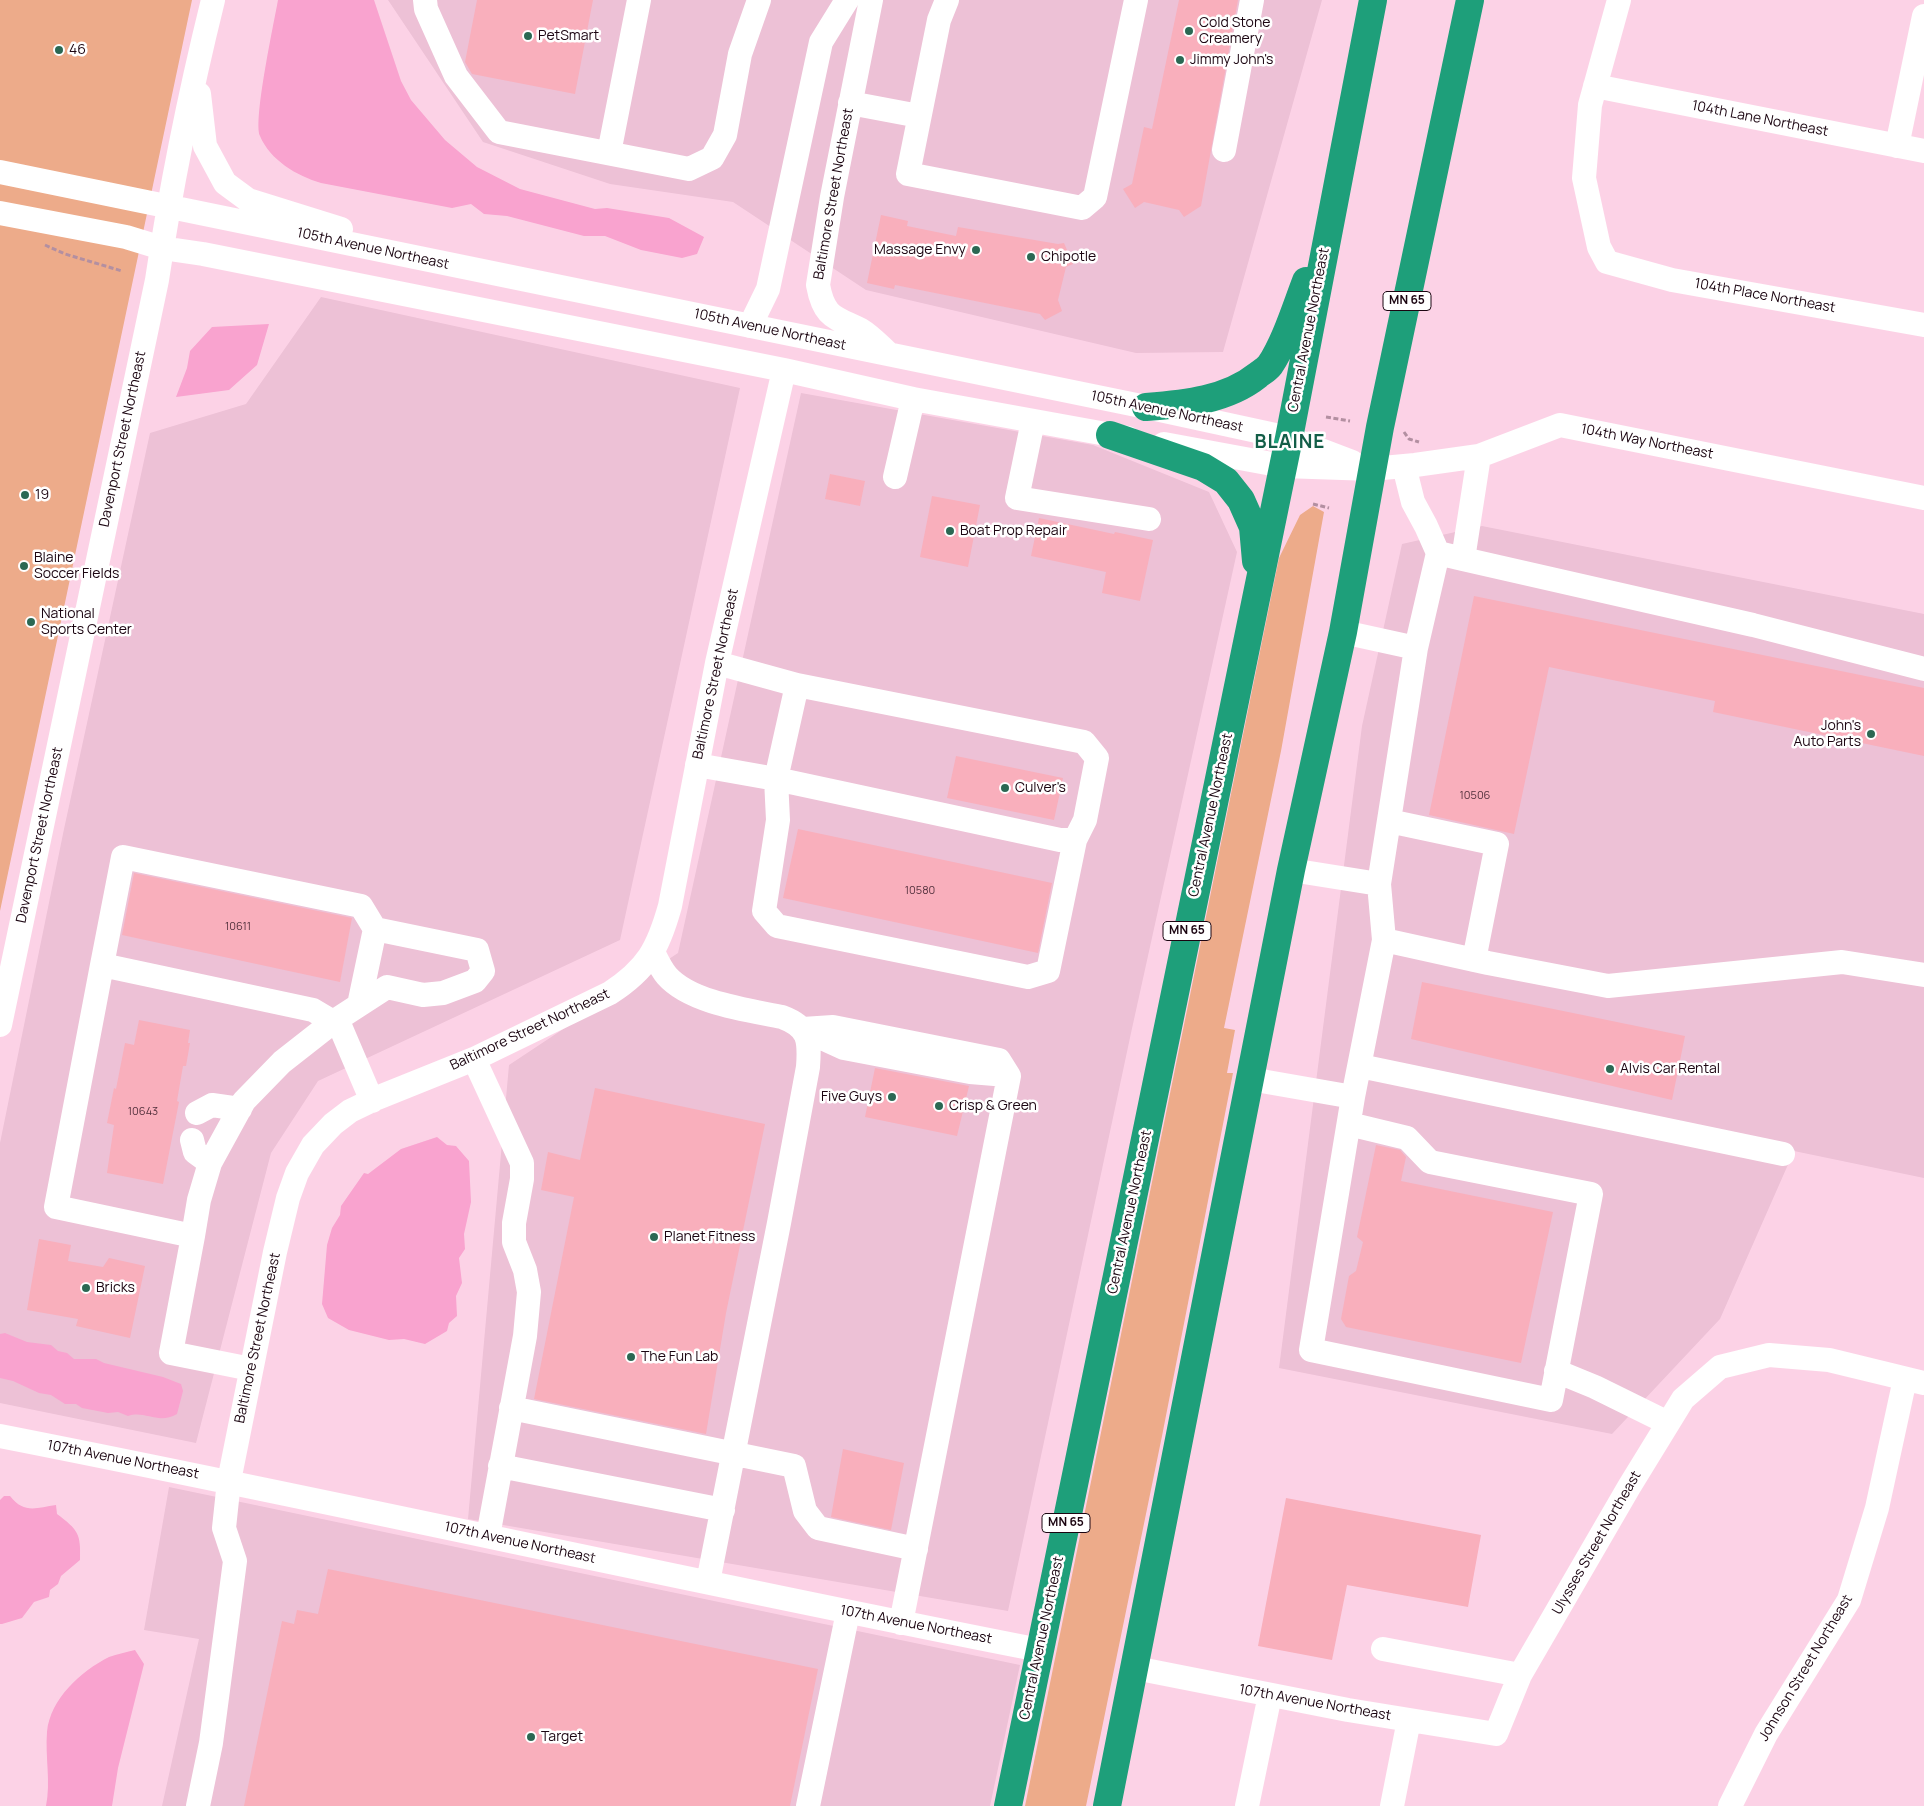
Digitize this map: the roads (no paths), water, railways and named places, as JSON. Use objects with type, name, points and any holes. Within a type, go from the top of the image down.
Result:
[{"type":"highway","name":"Central Avenue Northeast","points":[[1008,1806],[1289,438],[1373,0]]},
{"type":"highway","name":"MN 65","points":[[1107,1806],[1291,870],[1343,632],[1372,469],[1470,0]]},
{"type":"highway","points":[[1146,407],[1184,404],[1212,398],[1250,382],[1269,366],[1280,346],[1328,231]]},
{"type":"highway","points":[[1110,434],[1203,467],[1226,481],[1241,500],[1253,527],[1258,588]]},
{"type":"street","name":"Davenport Street Northeast","points":[[0,1025],[155,289],[168,206],[199,57],[213,0]]},
{"type":"street","points":[[426,0],[426,9],[456,76],[499,132],[689,169],[712,158],[725,135],[740,54],[759,0]]},
{"type":"street","points":[[608,153],[638,0]]},
{"type":"street","points":[[750,326],[768,289],[822,42],[847,0]]},
{"type":"street","name":"Baltimore Street Northeast","points":[[871,0],[832,197],[818,285],[820,297],[832,317],[863,331],[890,354]]},
{"type":"street","points":[[946,0],[939,20],[908,174],[1082,208],[1095,197],[1136,0]]},
{"type":"street","points":[[1224,150],[1252,0]]},
{"type":"street","points":[[1595,86],[1619,0]]},
{"type":"street","points":[[1897,146],[1924,16]]},
{"type":"street","points":[[199,57],[200,108],[205,146],[225,183],[248,200],[460,267]]},
{"type":"street","name":"104th Lane Northeast","points":[[1595,86],[1924,151]]},
{"type":"street","name":"104th Place Northeast","points":[[1595,86],[1590,105],[1584,178],[1600,247],[1606,262],[1672,280],[1924,325]]},
{"type":"street","points":[[850,103],[919,116]]},
{"type":"street","name":"105th Avenue Northeast","points":[[0,172],[1146,407],[1289,438],[1372,469]]},
{"type":"street","points":[[0,213],[126,237],[162,248],[212,256],[784,370],[913,399],[1283,466],[1372,469]]},
{"type":"street","name":"Baltimore Street Northeast","points":[[198,1806],[211,1743],[236,1561],[224,1528],[229,1482],[288,1198],[297,1173],[313,1145],[333,1124],[350,1111],[474,1059],[610,993],[629,981],[642,969],[653,952],[663,932],[670,906],[717,663],[784,370]]},
{"type":"street","points":[[895,477],[913,399]]},
{"type":"street","points":[[1033,421],[1017,498],[1149,518]]},
{"type":"street","name":"104th Way Northeast","points":[[1372,469],[1479,456],[1560,425],[1924,498]]},
{"type":"street","points":[[1463,558],[1479,456]]},
{"type":"street","points":[[1349,1124],[1407,1138],[1430,1162],[1591,1194],[1550,1400],[1311,1350],[1353,1097],[1384,940],[1379,884],[1416,648],[1438,553],[1413,502],[1404,466]]},
{"type":"street","points":[[1438,553],[1753,625],[1924,669]]},
{"type":"street","points":[[1343,632],[1416,648]]},
{"type":"street","points":[[717,663],[797,685],[1084,742],[1097,758],[1084,820],[1076,840],[1048,971],[1028,977],[777,926],[764,911],[778,820],[776,779],[797,685]]},
{"type":"street","points":[[697,765],[776,779],[1060,840],[1076,840]]},
{"type":"street","points":[[1389,821],[1497,844],[1474,960]]},
{"type":"street","points":[[193,1236],[56,1207],[123,856],[361,906],[375,929],[359,1005]]},
{"type":"street","points":[[1291,870],[1379,884]]},
{"type":"street","points":[[251,1369],[171,1353],[199,1200],[210,1163],[244,1101],[282,1062],[333,1022],[387,987],[423,995],[443,993],[475,981],[483,971],[477,950],[375,929]]},
{"type":"street","points":[[1384,940],[1608,986],[1842,962],[1924,975]]},
{"type":"street","points":[[653,952],[667,976],[696,996],[792,1020],[803,1029],[809,1051],[808,1067],[780,1223],[708,1582]]},
{"type":"street","points":[[102,965],[313,1010],[340,1026],[372,1101]]},
{"type":"street","points":[[803,1029],[834,1027],[999,1060],[1010,1076],[901,1623]]},
{"type":"street","points":[[474,1059],[522,1163],[522,1179],[514,1223],[514,1242],[525,1270],[529,1292],[525,1336],[488,1536]]},
{"type":"street","points":[[1360,1066],[1782,1154]]},
{"type":"street","points":[[1250,1079],[1353,1097]]},
{"type":"street","points":[[197,1113],[212,1105],[240,1109]]},
{"type":"street","points":[[192,1140],[195,1152],[210,1163]]},
{"type":"street","name":"Ulysses Street Northeast","points":[[1496,1734],[1520,1675],[1668,1423],[1683,1399],[1720,1367],[1769,1355],[1829,1360],[1914,1381]]},
{"type":"street","points":[[1556,1371],[1595,1387],[1668,1423]]},
{"type":"street","name":"Johnson Street Northeast","points":[[1730,1806],[1766,1734],[1849,1600],[1914,1381]]},
{"type":"street","points":[[511,1408],[794,1466],[805,1511],[818,1528],[916,1549]]},
{"type":"street","name":"107th Avenue Northeast","points":[[0,1436],[901,1623],[1040,1650]]},
{"type":"street","points":[[500,1466],[722,1510]]},
{"type":"street","points":[[808,1806],[848,1612]]},
{"type":"street","points":[[1383,1649],[1520,1675]]},
{"type":"street","name":"107th Avenue Northeast","points":[[1135,1668],[1270,1695],[1496,1734]]},
{"type":"street","points":[[1247,1806],[1270,1695]]},
{"type":"street","points":[[1392,1806],[1410,1720]]},
{"type":"place","name":"Cold Stone Creamery","points":[[1189,31]]},
{"type":"place","name":"PetSmart","points":[[528,36]]},
{"type":"place","name":"46","points":[[59,50]]},
{"type":"place","name":"Jimmy John's","points":[[1180,60]]},
{"type":"place","name":"Massage Envy","points":[[976,250]]},
{"type":"place","name":"Chipotle","points":[[1031,257]]},
{"type":"place","name":"19","points":[[25,495]]},
{"type":"place","name":"Boat Prop Repair","points":[[950,531]]},
{"type":"place","name":"Blaine Soccer Fields","points":[[24,566]]},
{"type":"place","name":"National Sports Center","points":[[31,622]]},
{"type":"place","name":"John's Auto Parts","points":[[1871,734]]},
{"type":"place","name":"Culver's","points":[[1005,788]]},
{"type":"place","name":"Alvis Car Rental","points":[[1610,1069]]},
{"type":"place","name":"Five Guys","points":[[892,1097]]},
{"type":"place","name":"Crisp & Green","points":[[939,1106]]},
{"type":"place","name":"Planet Fitness","points":[[654,1237]]},
{"type":"place","name":"Bricks","points":[[86,1288]]},
{"type":"place","name":"The Fun Lab","points":[[631,1357]]},
{"type":"place","name":"Target","points":[[531,1737]]},
{"type":"district","name":"BLAINE","points":[[1290,443]]}]
